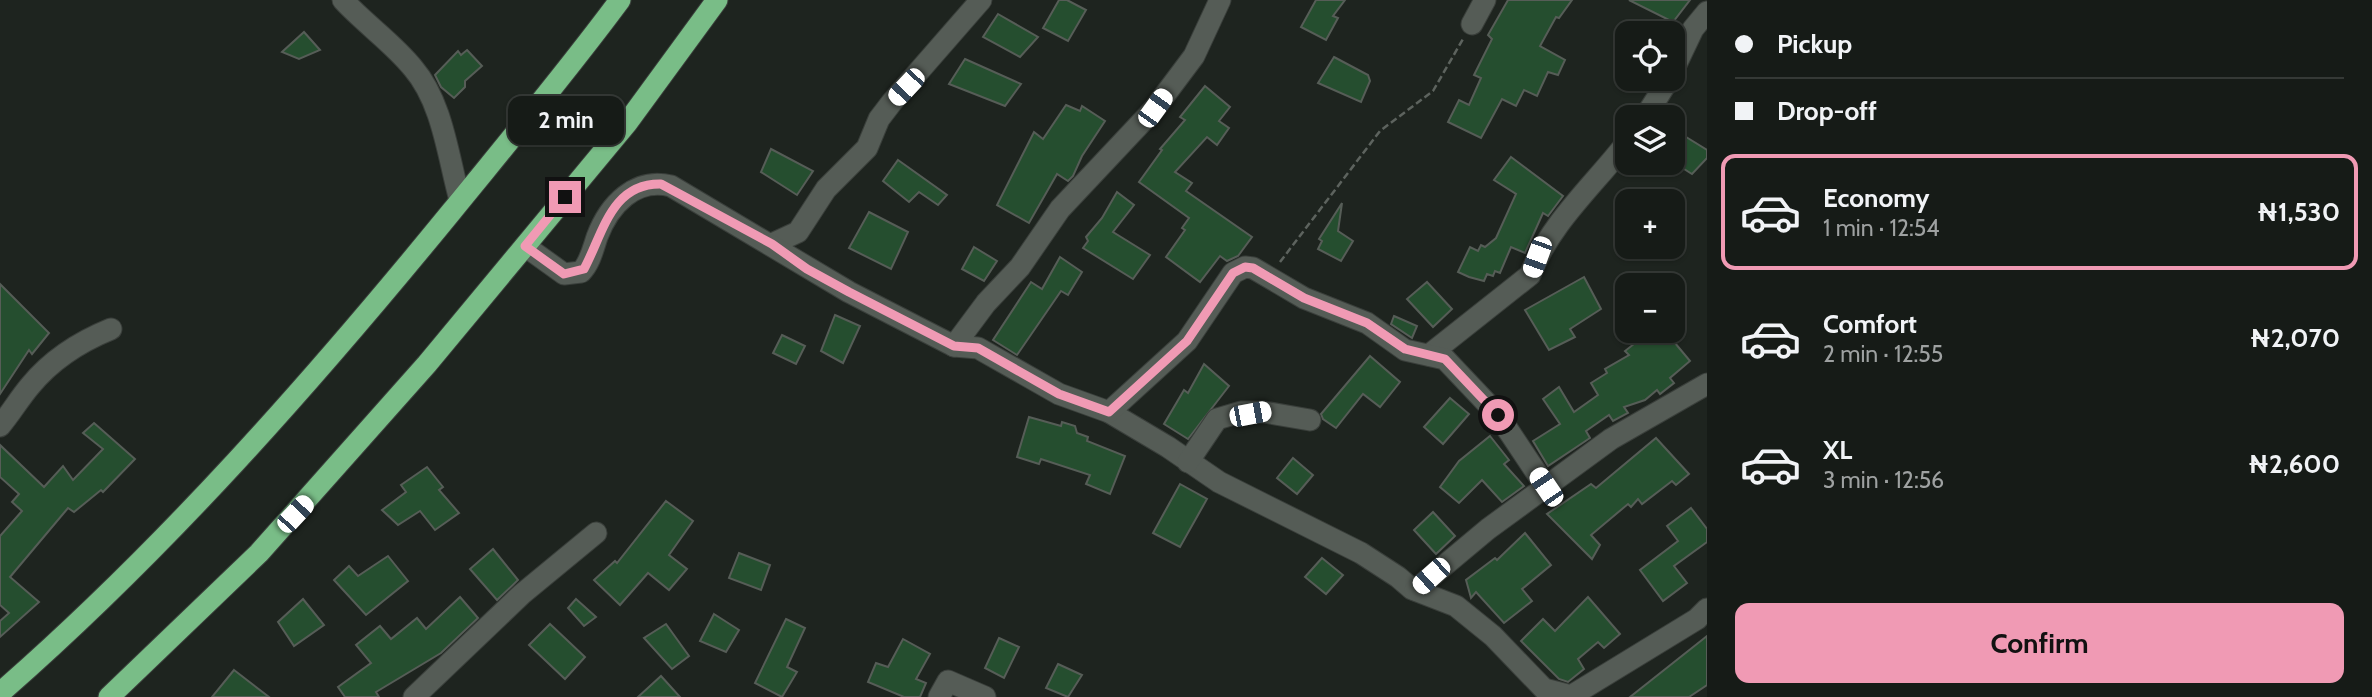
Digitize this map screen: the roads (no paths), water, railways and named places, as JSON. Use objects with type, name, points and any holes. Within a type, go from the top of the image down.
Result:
[{"type":"highway","points":[[1,691],[51,649],[160,542],[348,335],[545,100],[620,0]]},
{"type":"highway","points":[[109,697],[250,562],[304,504],[525,246],[626,123],[717,0]]},
{"type":"street","points":[[343,0],[414,68],[424,84],[433,100],[460,200]]},
{"type":"street","points":[[772,244],[798,232],[810,218],[826,189],[867,148],[879,119],[981,0]]},
{"type":"street","points":[[954,346],[986,303],[1020,267],[1060,209],[1148,117],[1194,56],[1220,0]]},
{"type":"street","points":[[1472,24],[1485,0]]},
{"type":"street","points":[[1685,46],[1693,29],[1707,12]]},
{"type":"street","points":[[1429,355],[1530,275],[1537,257],[1572,207],[1615,156]]},
{"type":"street","points":[[525,246],[564,274],[581,272],[590,258],[606,219],[630,191],[649,184],[671,187],[772,244],[818,275],[954,346],[978,348],[1059,394],[1109,412],[1263,506],[1361,554],[1415,590],[1456,606],[1493,636],[1544,689],[1571,696],[1697,619],[1707,609]]},
{"type":"street","points":[[1109,412],[1187,341],[1233,273],[1245,267],[1269,277],[1304,298],[1367,323],[1405,349],[1445,359],[1498,415],[1546,487]]},
{"type":"street","points":[[0,426],[30,385],[62,355],[80,342],[111,329]]},
{"type":"street","points":[[1415,590],[1488,529],[1611,439],[1707,384]]},
{"type":"street","points":[[1188,462],[1217,419],[1241,412],[1264,412],[1310,420]]},
{"type":"street","points":[[414,697],[522,594],[596,533]]},
{"type":"street","points":[[939,697],[948,681],[985,697]]}]
